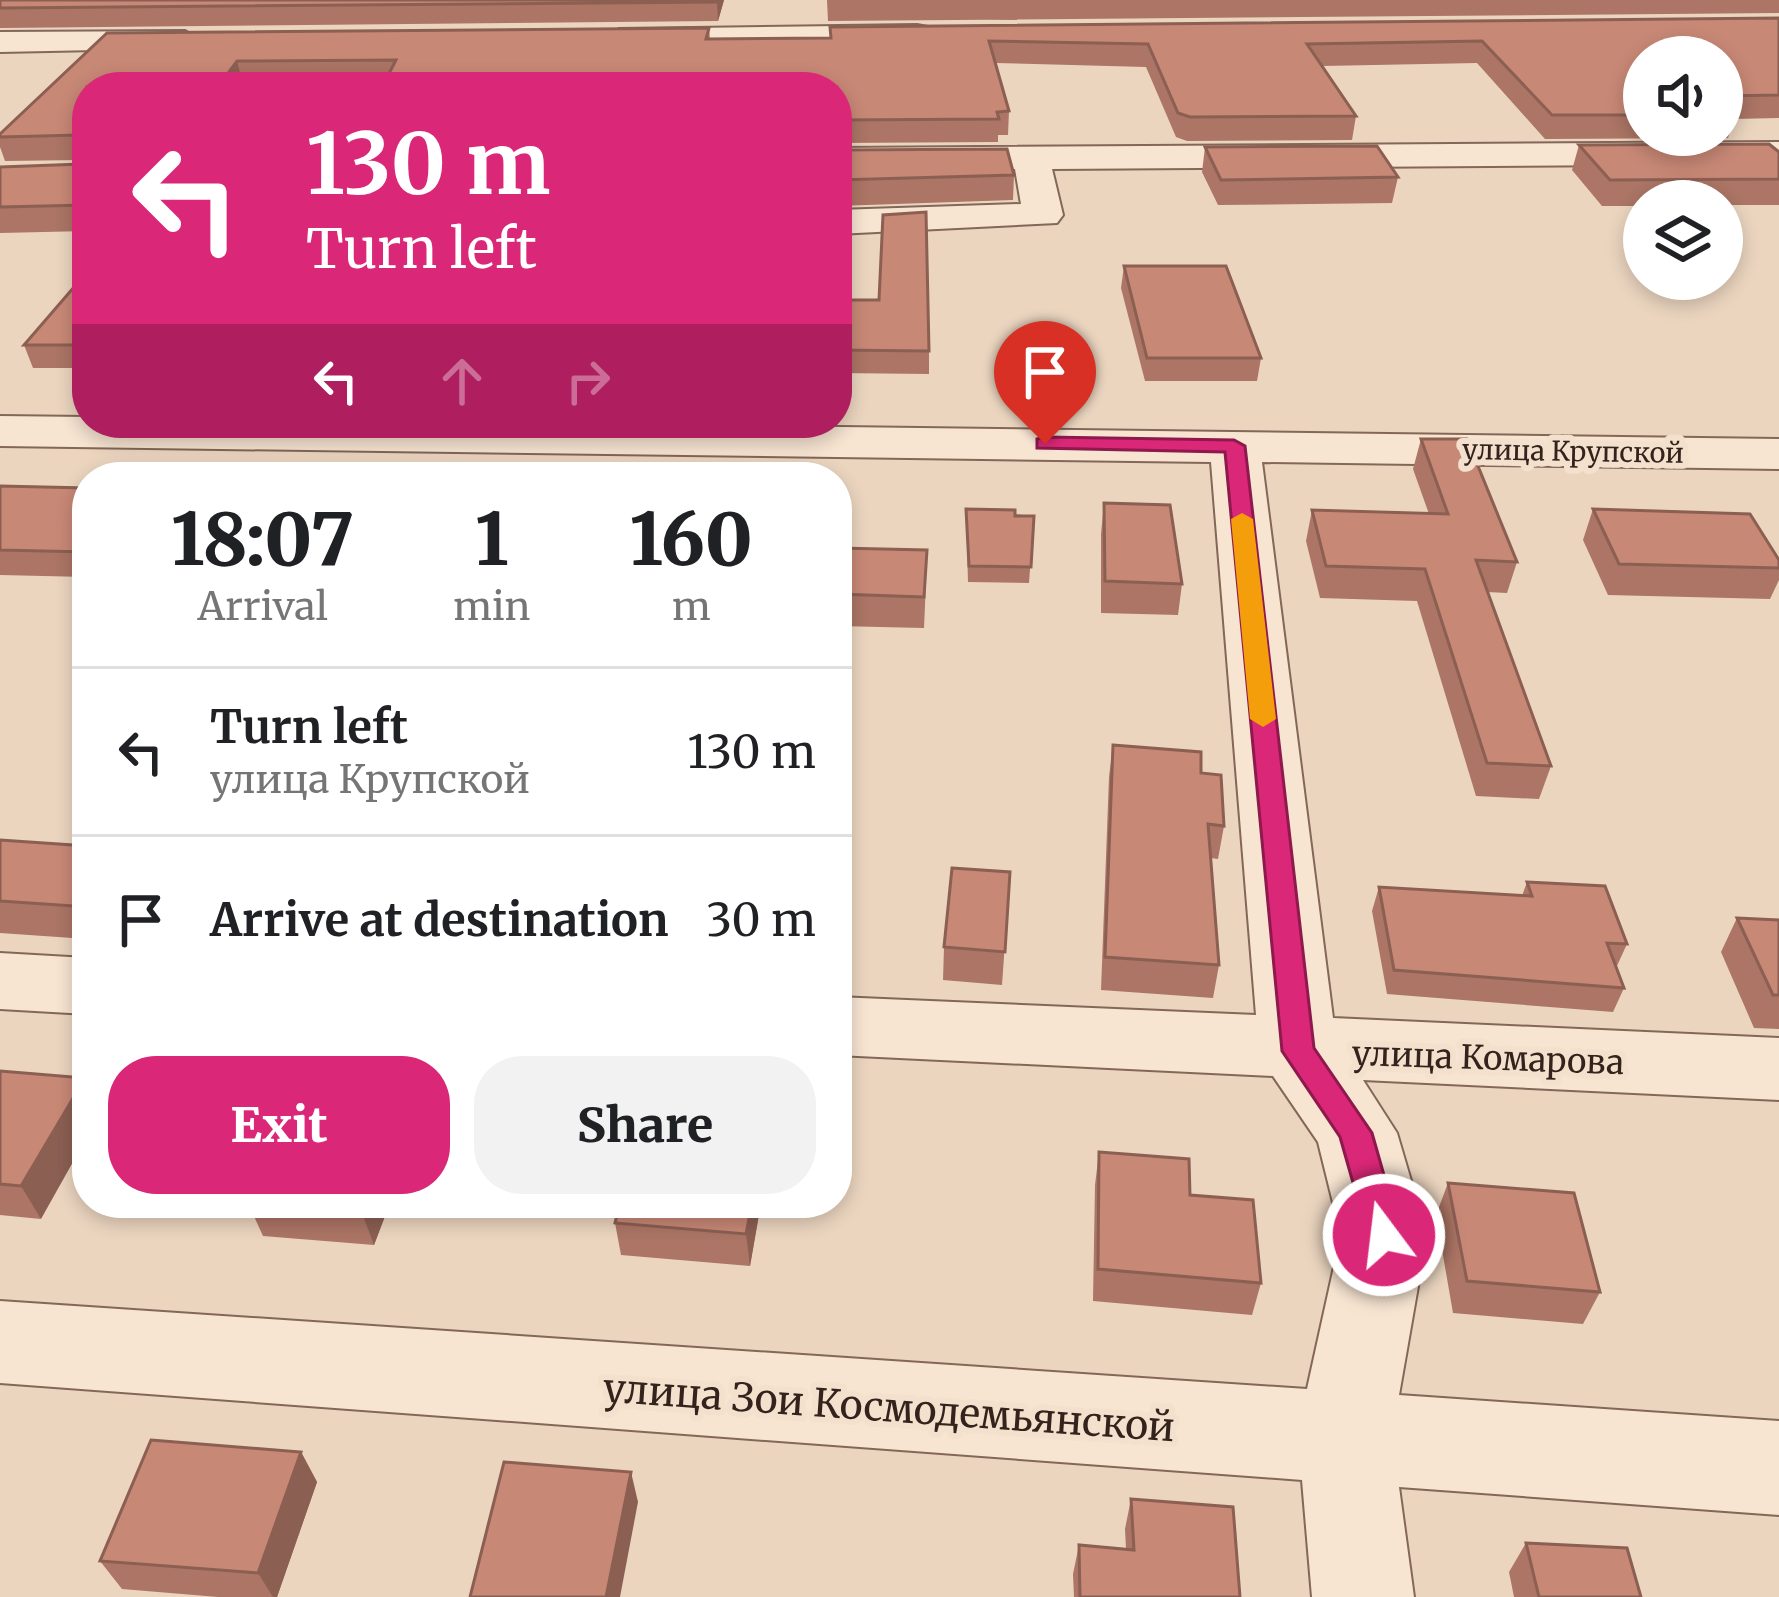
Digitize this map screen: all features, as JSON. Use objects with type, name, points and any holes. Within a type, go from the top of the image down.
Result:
[{"type":"street","points":[[596,39],[957,34]]},
{"type":"street","points":[[0,42],[214,41]]},
{"type":"street","points":[[852,159],[1779,152]]},
{"type":"street","points":[[852,221],[1043,215],[1031,156]]},
{"type":"street","name":"улица Крупской","points":[[0,431],[72,432]]},
{"type":"street","name":"улица Крупской","points":[[576,438],[1779,454]]},
{"type":"street","points":[[1234,446],[1298,1051],[1356,1133],[1384,1235],[1362,1328],[1346,1442],[1363,1597]]},
{"type":"street","points":[[0,981],[72,985]]},
{"type":"street","name":"улица Комарова","points":[[852,1027],[1298,1051],[1779,1069]]},
{"type":"street","name":"улица Зои Космодемьянской","points":[[0,1342],[1346,1442],[1779,1468]]},
{"type":"building","points":[[0,0],[717,0],[717,2],[0,8]]},
{"type":"building","points":[[1779,18],[1779,95],[1743,96],[1743,36],[1623,36],[1623,115],[1552,115],[1482,41],[1307,44],[1356,116],[1190,117],[1178,113],[1148,44],[989,41],[1009,111],[997,112],[999,119],[852,120],[852,72],[390,72],[396,60],[237,61],[229,72],[72,72],[72,135],[0,137],[107,33],[709,28],[706,39],[831,38],[830,27]]},
{"type":"building","points":[[1743,144],[1769,144],[1779,152],[1779,179],[1610,180],[1579,145],[1623,145],[1623,156],[1743,156]]},
{"type":"building","points":[[1377,146],[1398,177],[1221,180],[1205,147]]},
{"type":"building","points":[[1007,149],[1014,175],[852,180],[852,150]]},
{"type":"building","points":[[72,164],[72,205],[0,207],[0,167]]},
{"type":"building","points":[[926,212],[929,351],[852,350],[852,300],[879,300],[883,215]]},
{"type":"building","points":[[1124,266],[1226,266],[1261,358],[1147,358]]},
{"type":"building","points":[[72,289],[72,345],[24,345]]},
{"type":"building","points":[[1421,439],[1467,439],[1517,562],[1476,560],[1551,766],[1487,763],[1425,569],[1326,566],[1312,510],[1448,514]]},
{"type":"building","points":[[0,486],[72,488],[72,552],[0,550]]},
{"type":"building","points":[[1104,503],[1170,505],[1182,584],[1105,581]]},
{"type":"building","points":[[966,509],[1015,510],[1015,516],[1034,516],[1031,567],[969,566]]},
{"type":"building","points":[[1593,509],[1750,514],[1779,560],[1779,568],[1619,564]]},
{"type":"building","points":[[852,548],[927,550],[924,597],[852,595]]},
{"type":"building","points":[[1113,745],[1201,752],[1201,773],[1221,775],[1224,826],[1208,824],[1219,965],[1105,957]]},
{"type":"building","points":[[0,840],[72,845],[72,906],[0,901]]},
{"type":"building","points":[[952,868],[1010,872],[1005,952],[944,947]]},
{"type":"building","points":[[1527,882],[1605,886],[1627,944],[1607,943],[1624,988],[1394,970],[1379,887],[1532,896]]},
{"type":"building","points":[[1737,918],[1779,920],[1779,995],[1773,995]]},
{"type":"building","points":[[0,1071],[72,1077],[72,1100],[21,1186],[0,1184]]},
{"type":"building","points":[[1099,1152],[1189,1159],[1190,1195],[1253,1200],[1261,1283],[1098,1269]]},
{"type":"building","points":[[1448,1183],[1574,1193],[1600,1292],[1467,1281]]},
{"type":"building","points":[[616,1218],[749,1218],[746,1234],[615,1223]]},
{"type":"building","points":[[151,1440],[301,1452],[258,1573],[100,1561]]},
{"type":"building","points":[[504,1462],[631,1472],[606,1597],[470,1597]]},
{"type":"building","points":[[1131,1499],[1233,1507],[1240,1597],[1080,1597],[1079,1545],[1134,1550]]},
{"type":"building","points":[[1526,1543],[1627,1548],[1641,1597],[1539,1597]]},
{"type":"slow traffic","points":[[1242,519],[1263,719]]},
{"type":"route","points":[[1045,444],[1234,446],[1298,1051],[1356,1133],[1384,1235]]}]
